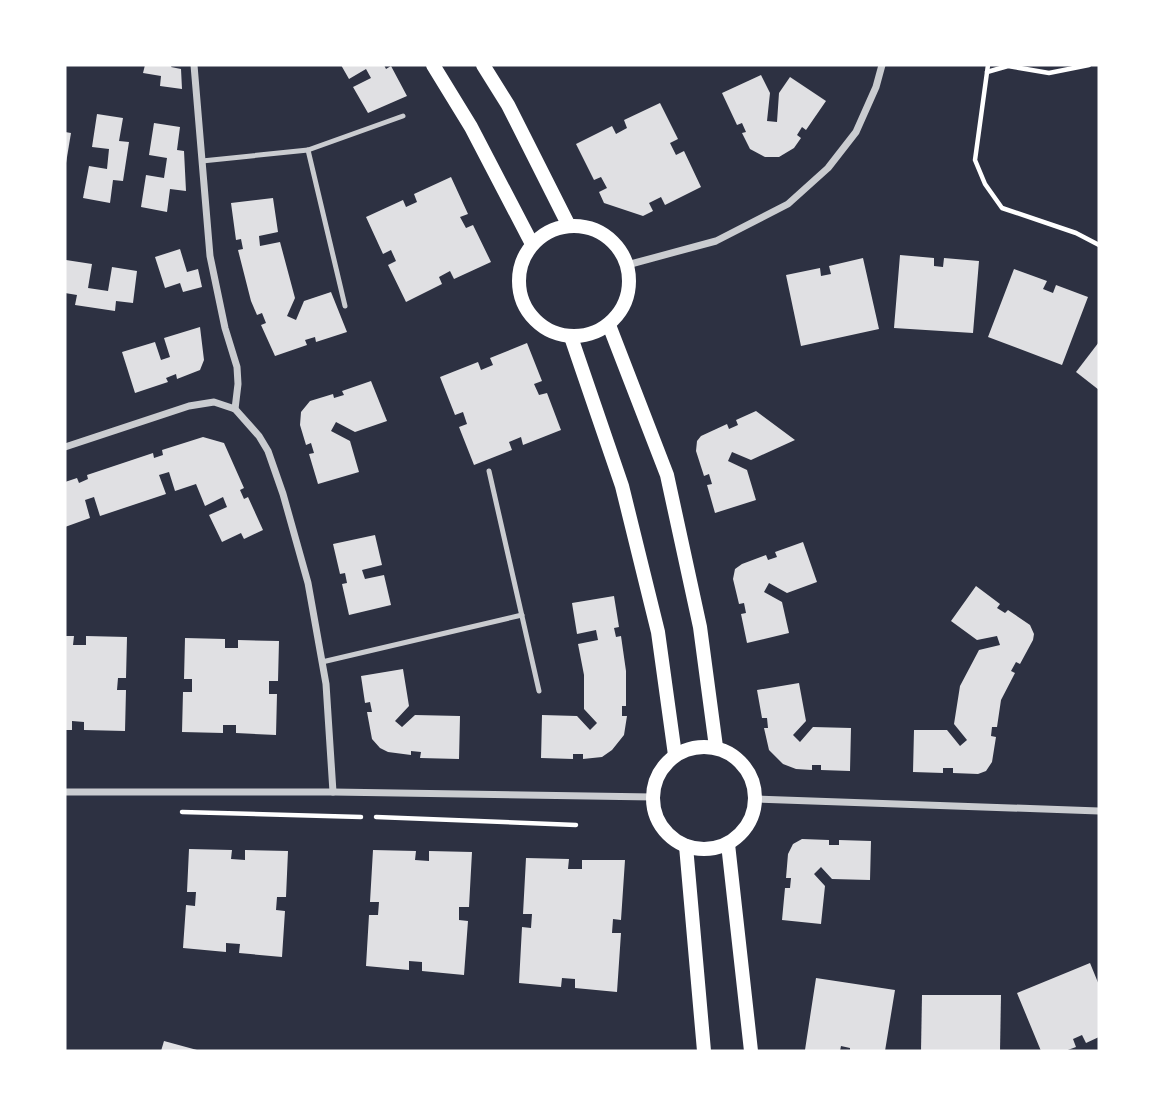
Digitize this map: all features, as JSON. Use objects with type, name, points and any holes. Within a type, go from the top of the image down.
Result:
[{"type":"main road","points":[[433,65],[471,127],[532,244]]},
{"type":"main road","points":[[483,65],[508,105],[569,226]]},
{"type":"main road","points":[[569,226],[584,226],[598,231],[611,240],[627,265],[627,298],[620,313],[609,325],[591,335],[571,337],[555,334],[542,327],[530,316],[522,303],[518,288],[519,272],[532,244],[549,232],[569,226]]},
{"type":"main road","points":[[609,325],[667,475],[699,627],[716,747]]},
{"type":"main road","points":[[571,337],[625,500],[658,632],[675,755]]},
{"type":"main road","points":[[695,747],[716,747],[727,751],[745,766],[755,787],[754,813],[739,836],[727,844],[707,849],[686,846],[666,832],[659,822],[653,797],[659,773],[675,755],[695,747]]},
{"type":"main road","points":[[727,844],[751,1051]]},
{"type":"main road","points":[[686,846],[704,1051]]},
{"type":"street","points":[[194,65],[210,256],[225,328],[237,367],[238,384],[234,410]]},
{"type":"street","points":[[627,265],[716,241],[788,204],[828,168],[856,132],[876,87],[882,65]]},
{"type":"street","points":[[65,447],[189,406],[214,402],[234,410],[259,436],[268,451],[284,494],[307,583],[322,662],[332,740],[333,792]]},
{"type":"street","points":[[65,792],[333,792],[653,797]]},
{"type":"street","points":[[756,799],[1099,811]]},
{"type":"lane","points":[[202,161],[308,150],[403,116]]},
{"type":"lane","points":[[308,150],[345,306]]},
{"type":"lane","points":[[489,471],[539,691]]},
{"type":"lane","points":[[322,662],[522,615]]},
{"type":"path","points":[[988,65],[975,160],[985,184],[1002,208],[1076,233],[1099,245]]},
{"type":"path","points":[[987,72],[1008,66],[1049,73],[1089,65]]},
{"type":"path","points":[[182,812],[360,817]]},
{"type":"path","points":[[376,817],[576,825]]},
{"type":"building","points":[[145,65],[172,65],[171,67],[181,69],[182,89],[160,86],[161,76],[143,73]]},
{"type":"building","points":[[341,65],[384,65],[386,69],[391,66],[407,96],[368,113],[353,87],[371,78],[366,69],[349,79]]},
{"type":"building","points":[[761,75],[770,93],[767,121],[777,122],[779,93],[790,77],[826,101],[806,130],[802,127],[797,135],[801,138],[794,148],[779,157],[765,157],[750,149],[742,133],[746,132],[742,123],[737,125],[722,93]]},
{"type":"building","points":[[660,103],[678,139],[670,143],[676,155],[684,151],[701,187],[665,205],[661,197],[649,203],[653,211],[643,216],[604,203],[599,192],[607,188],[601,177],[594,180],[576,144],[612,126],[616,134],[627,128],[624,120]]},
{"type":"building","points":[[97,114],[123,118],[119,141],[129,142],[123,181],[113,180],[110,203],[83,198],[89,166],[107,169],[109,149],[92,147]]},
{"type":"building","points":[[154,123],[180,127],[177,150],[184,151],[186,191],[170,189],[167,212],[141,207],[146,175],[164,178],[167,158],[149,155]]},
{"type":"building","points":[[65,132],[71,133],[66,163],[65,163]]},
{"type":"building","points":[[451,177],[468,214],[460,217],[466,228],[473,225],[491,262],[454,279],[450,271],[439,277],[442,284],[406,302],[388,265],[396,261],[391,250],[383,254],[366,217],[403,200],[406,207],[417,202],[414,194]]},
{"type":"building","points":[[273,198],[278,232],[259,236],[260,246],[280,242],[295,298],[287,316],[296,320],[304,301],[331,292],[347,332],[316,342],[315,337],[305,340],[307,345],[275,356],[261,325],[266,323],[262,313],[257,315],[251,301],[238,250],[243,249],[241,239],[236,240],[231,203]]},
{"type":"building","points":[[180,249],[187,272],[198,269],[202,287],[183,292],[180,283],[165,288],[155,257]]},
{"type":"building","points":[[900,255],[934,258],[934,266],[943,267],[944,258],[979,261],[973,333],[894,328]]},
{"type":"building","points":[[863,258],[879,329],[801,346],[786,275],[820,268],[821,276],[831,274],[829,266]]},
{"type":"building","points":[[66,260],[92,264],[88,288],[108,291],[112,267],[137,271],[133,303],[116,301],[115,311],[75,305],[77,295],[65,293]]},
{"type":"building","points":[[1014,269],[1047,281],[1043,289],[1053,293],[1056,285],[1088,297],[1062,365],[988,337]]},
{"type":"building","points":[[200,327],[204,360],[200,370],[177,379],[176,374],[166,378],[168,382],[135,393],[122,352],[155,342],[161,360],[170,357],[164,338]]},
{"type":"building","points":[[1099,342],[1099,390],[1076,372]]},
{"type":"building","points":[[527,343],[542,381],[534,384],[539,395],[547,393],[561,430],[523,445],[521,437],[509,442],[512,450],[474,465],[459,427],[467,424],[463,412],[455,415],[440,377],[478,362],[481,370],[493,365],[490,358]]},
{"type":"building","points":[[371,381],[387,421],[355,432],[336,422],[331,431],[350,441],[359,472],[318,484],[309,454],[314,453],[311,443],[306,445],[300,425],[301,412],[310,401],[333,394],[334,398],[344,395],[342,391]]},
{"type":"building","points":[[756,411],[795,440],[751,460],[732,452],[728,461],[747,470],[756,500],[715,513],[707,485],[712,484],[709,474],[704,476],[696,451],[697,441],[701,436],[727,424],[729,429],[738,425],[736,420]]},
{"type":"building","points":[[203,437],[224,443],[244,488],[240,490],[244,499],[248,497],[263,530],[244,539],[241,533],[222,542],[209,515],[227,507],[223,497],[205,506],[196,484],[175,491],[169,472],[159,475],[166,494],[100,516],[94,497],[85,500],[90,518],[65,527],[65,482],[77,478],[79,483],[88,479],[87,475],[153,453],[154,458],[163,455],[162,450]]},
{"type":"building","points":[[375,535],[382,565],[362,570],[365,579],[384,575],[391,605],[349,615],[342,584],[347,583],[345,573],[340,574],[333,544]]},
{"type":"building","points":[[803,542],[817,582],[787,593],[769,583],[764,592],[782,602],[789,633],[747,643],[741,614],[746,613],[744,603],[739,604],[733,579],[735,569],[766,555],[768,560],[777,557],[775,552]]},
{"type":"building","points":[[976,586],[1000,604],[997,608],[1005,613],[1008,610],[1030,625],[1034,634],[1020,664],[1016,662],[1011,671],[1015,673],[1001,700],[997,727],[992,727],[991,736],[996,737],[992,762],[986,771],[978,774],[953,773],[953,768],[943,768],[943,773],[913,772],[914,730],[947,730],[960,746],[967,740],[954,724],[960,686],[979,650],[1000,645],[997,636],[977,640],[951,621]]},
{"type":"building","points":[[614,596],[619,627],[614,628],[616,637],[621,636],[626,671],[626,706],[622,706],[622,716],[627,716],[624,735],[612,750],[602,757],[583,759],[583,754],[573,754],[573,759],[541,758],[542,715],[577,716],[590,730],[597,723],[584,709],[584,675],[578,644],[598,640],[596,630],[577,634],[572,603]]},
{"type":"building","points":[[65,636],[74,636],[73,645],[86,645],[86,636],[127,637],[126,678],[118,678],[117,690],[126,690],[125,731],[84,730],[84,722],[72,721],[72,730],[65,730]]},
{"type":"building","points":[[185,638],[225,639],[225,648],[238,648],[238,640],[279,641],[278,681],[269,681],[269,694],[277,694],[276,735],[236,733],[236,725],[223,725],[223,733],[182,732],[183,692],[192,692],[192,679],[184,679]]},
{"type":"building","points":[[403,669],[409,706],[395,721],[402,727],[415,715],[460,716],[459,759],[420,758],[421,752],[411,751],[411,755],[388,752],[372,739],[367,712],[372,712],[370,702],[365,703],[361,676]]},
{"type":"building","points":[[799,683],[806,721],[793,735],[800,742],[813,727],[851,728],[850,771],[821,770],[821,765],[812,765],[812,770],[796,769],[783,764],[769,750],[764,728],[768,728],[767,718],[762,718],[757,690]]},
{"type":"building","points":[[802,839],[829,840],[829,845],[839,845],[839,840],[871,841],[870,880],[832,879],[821,867],[814,874],[825,886],[821,924],[782,920],[785,888],[790,888],[791,878],[786,878],[788,854],[793,844]]},
{"type":"building","points":[[189,849],[232,850],[231,859],[245,860],[245,850],[288,851],[286,897],[277,897],[276,910],[285,911],[282,957],[239,953],[240,944],[226,943],[226,952],[183,948],[186,905],[195,906],[196,892],[187,892]]},
{"type":"building","points":[[373,850],[416,851],[415,860],[429,861],[429,851],[472,852],[469,907],[459,907],[459,920],[468,921],[464,975],[422,971],[422,962],[409,961],[409,970],[366,966],[369,915],[378,915],[379,902],[370,902]]},
{"type":"building","points":[[526,858],[569,859],[568,869],[582,869],[582,860],[625,860],[621,920],[613,919],[612,933],[621,933],[617,992],[575,988],[575,979],[562,978],[561,987],[519,983],[522,927],[531,928],[532,914],[523,914]]},
{"type":"building","points":[[1090,963],[1099,985],[1099,1037],[1086,1043],[1082,1035],[1073,1039],[1076,1047],[1065,1051],[1041,1051],[1017,993]]},
{"type":"building","points":[[816,978],[895,990],[885,1051],[850,1051],[850,1048],[841,1046],[840,1051],[805,1050]]},
{"type":"building","points":[[922,995],[1001,995],[1000,1051],[921,1051]]},
{"type":"building","points":[[164,1041],[197,1050],[197,1051],[161,1051]]}]
